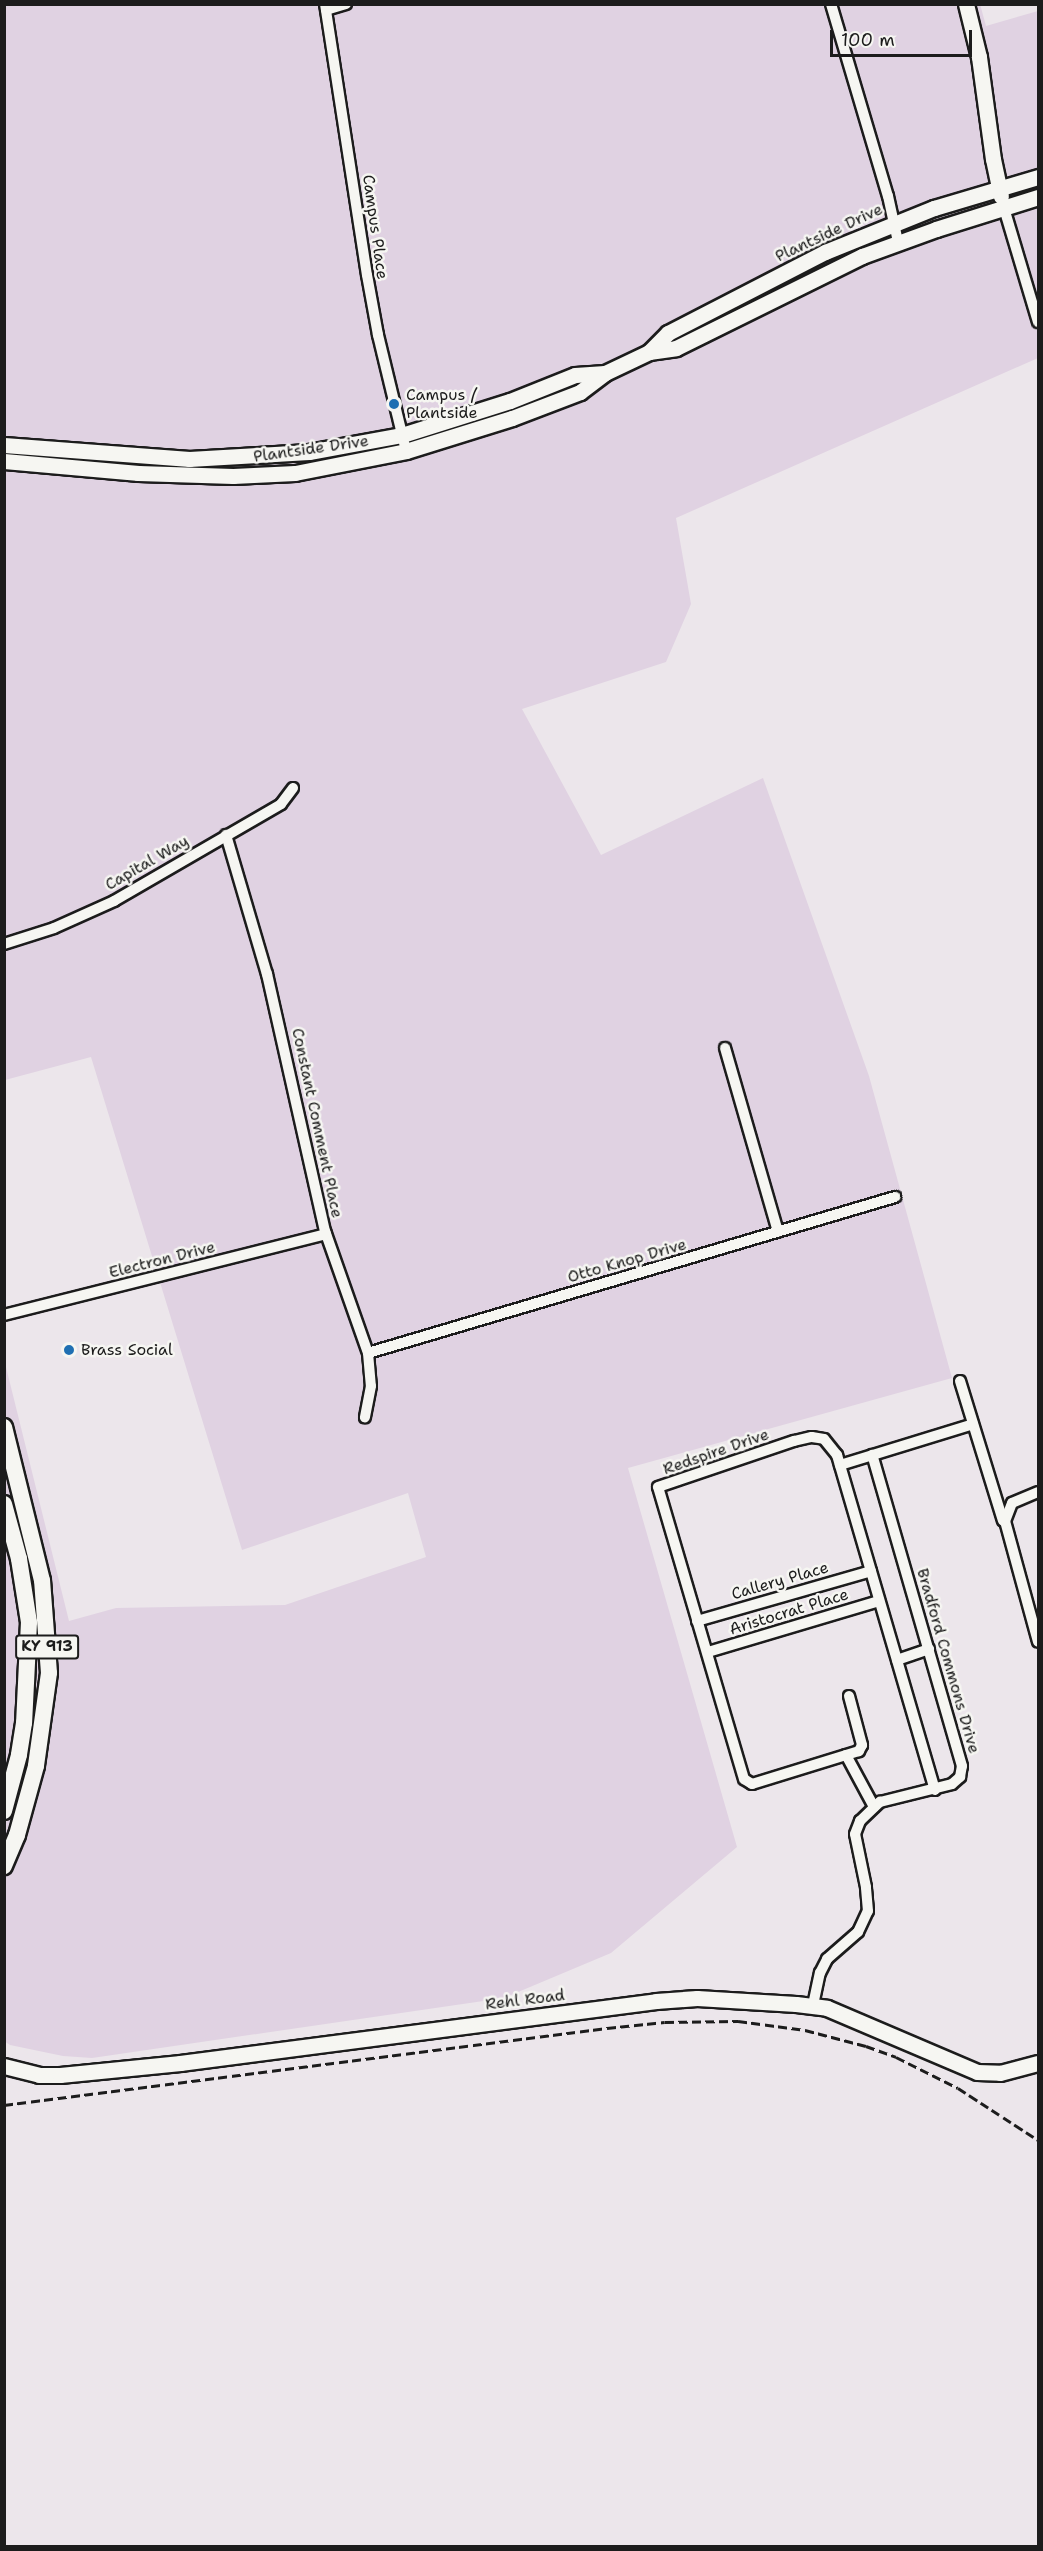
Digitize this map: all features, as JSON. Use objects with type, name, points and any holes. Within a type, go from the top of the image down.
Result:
[{"type":"main road","name":"KY 913","points":[[4,1427],[42,1580],[49,1673],[36,1766],[17,1835],[4,1866]]},
{"type":"main road","name":"KY 913","points":[[4,1504],[19,1559],[28,1622],[24,1724],[19,1755],[4,1811]]},
{"type":"street","points":[[326,7],[346,4]]},
{"type":"street","points":[[831,4],[898,242]]},
{"type":"street","points":[[966,4],[979,57],[999,188],[1038,322]]},
{"type":"street","name":"Campus Place","points":[[326,7],[367,275],[406,451]]},
{"type":"street","name":"Plantside Drive","points":[[649,352],[668,333],[825,252],[934,208],[1038,177]]},
{"type":"street","name":"Plantside Drive","points":[[4,461],[199,476],[294,473],[406,451],[454,438],[580,392],[605,373],[649,352],[676,348],[862,256],[898,242],[1038,197]]},
{"type":"street","points":[[759,286],[768,302]]},
{"type":"street","name":"Plantside Drive","points":[[4,445],[189,459],[233,459],[330,449],[402,435],[510,401],[574,375],[605,373]]},
{"type":"street","points":[[102,470],[104,452]]},
{"type":"street","name":"Capital Way","points":[[4,944],[20,941],[84,915],[281,804],[293,788]]},
{"type":"street","name":"Constant Comment Place","points":[[226,836],[267,974],[326,1234],[368,1353],[371,1375],[365,1417]]},
{"type":"street","points":[[725,1048],[778,1232]]},
{"type":"street","name":"Otto Knop Drive","points":[[368,1353],[895,1197]]},
{"type":"street","name":"Electron Drive","points":[[4,1315],[326,1234]]},
{"type":"street","points":[[960,1381],[1038,1642]]},
{"type":"street","points":[[840,1465],[973,1424]]},
{"type":"street","name":"Redspire Drive","points":[[846,1755],[752,1784],[744,1779],[658,1487],[812,1437],[824,1439],[837,1455],[935,1790]]},
{"type":"street","name":"Bradford Commons Drive","points":[[872,1455],[962,1766],[960,1777],[952,1784],[880,1802],[873,1807]]},
{"type":"street","points":[[1005,1527],[1006,1514],[1012,1503],[1038,1492]]},
{"type":"street","name":"Callery Place","points":[[697,1621],[871,1571]]},
{"type":"street","name":"Aristocrat Place","points":[[708,1652],[879,1601]]},
{"type":"street","points":[[897,1660],[929,1649]]},
{"type":"street","points":[[813,2005],[820,1973],[827,1959],[858,1932],[868,1911],[866,1887],[855,1834],[860,1821],[873,1807],[846,1755],[859,1751],[862,1745],[849,1696]]},
{"type":"street","name":"Rehl Road","points":[[4,2066],[39,2075],[60,2075],[180,2063],[674,1999],[813,2005],[845,2015],[977,2072],[1000,2073],[1038,2063]]},
{"type":"shaded area","points":[[980,4],[986,26],[1038,11],[1038,358],[676,518],[691,604],[666,662],[522,709],[601,855],[763,778],[869,1076],[952,1378],[628,1468],[737,1847],[611,1953],[504,1998],[92,2058],[63,2056],[10,2045],[4,2041],[4,1359],[69,1621],[116,1608],[285,1605],[426,1557],[408,1493],[242,1550],[91,1057],[5,1080],[5,5]]},
{"type":"railway","points":[[4,2105],[607,2028],[665,2022],[738,2021],[805,2030],[866,2046],[896,2057],[958,2088],[1038,2140]]},
{"type":"place","name":"Campus / Plantside","points":[[394,404]]},
{"type":"place","name":"Brass Social","points":[[69,1350]]}]
